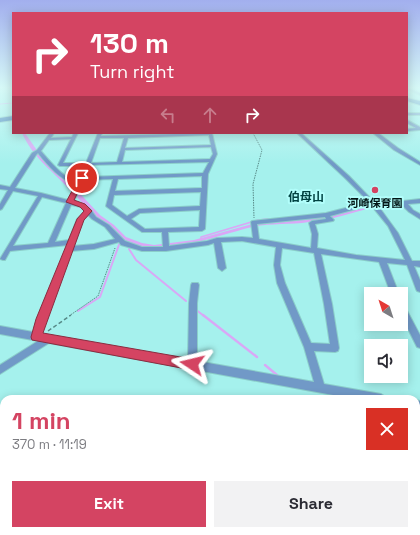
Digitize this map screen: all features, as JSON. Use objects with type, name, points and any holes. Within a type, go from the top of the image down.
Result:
[{"type":"main road","points":[[0,120],[12,118]]},
{"type":"street","points":[[408,114],[420,114]]},
{"type":"street","points":[[408,122],[420,129]]},
{"type":"street","points":[[408,130],[420,129]]},
{"type":"street","points":[[0,208],[37,152],[51,134]]},
{"type":"street","points":[[50,245],[79,185],[99,135],[126,136],[211,134],[215,154],[205,174],[202,229],[144,231],[109,206],[116,177]]},
{"type":"street","points":[[300,134],[374,204],[390,225],[410,263],[420,289]]},
{"type":"street","points":[[376,134],[396,149],[420,164]]},
{"type":"street","points":[[48,139],[75,136]]},
{"type":"street","points":[[75,136],[60,165],[212,160]]},
{"type":"street","points":[[120,163],[126,136]]},
{"type":"street","points":[[123,149],[213,146]]},
{"type":"street","points":[[37,152],[50,165],[73,183],[79,185]]},
{"type":"street","points":[[82,178],[205,174]]},
{"type":"street","points":[[0,187],[41,195],[83,206],[94,218],[107,226],[119,240],[127,245],[142,249],[166,249],[232,238],[382,260],[420,264]]},
{"type":"street","points":[[113,193],[205,190]]},
{"type":"street","points":[[1,259],[9,249],[41,195]]},
{"type":"street","points":[[256,241],[254,222],[328,217],[374,204],[420,201]]},
{"type":"street","points":[[403,202],[410,211],[420,217]]},
{"type":"street","points":[[127,218],[140,211],[203,208]]},
{"type":"street","points":[[41,338],[41,319],[71,246],[80,219],[88,211]]},
{"type":"street","points":[[308,347],[335,348],[328,304],[315,250],[315,234],[312,223],[331,220],[328,217]]},
{"type":"street","points":[[165,230],[166,249]]},
{"type":"street","points":[[9,249],[50,245],[101,246],[119,240]]},
{"type":"street","points":[[217,240],[222,268]]},
{"type":"street","points":[[279,244],[277,264],[281,283],[308,347],[321,388]]},
{"type":"street","points":[[382,260],[392,287]]},
{"type":"street","points":[[192,364],[193,303],[195,285]]},
{"type":"street","points":[[408,321],[420,344]]},
{"type":"street","points":[[0,330],[359,395]]},
{"type":"street","points":[[0,370],[41,338]]},
{"type":"path","points":[[254,134],[262,150],[253,184],[254,222]]},
{"type":"path","points":[[41,338],[98,296],[119,240]]},
{"type":"shaded area","points":[[23,134],[26,134],[43,159],[70,183],[100,215],[114,225],[126,237],[142,243],[154,245],[194,240],[256,223],[324,216],[372,205],[374,207],[325,220],[252,227],[179,246],[150,248],[137,246],[119,237],[100,221],[37,157]]},
{"type":"waterway","points":[[201,239],[201,237],[258,220],[268,219]]},
{"type":"waterway","points":[[78,311],[100,297],[120,242]]},
{"type":"waterway","points":[[129,249],[136,260],[186,301]]},
{"type":"waterway","points":[[195,309],[204,316]]},
{"type":"waterway","points":[[203,315],[257,357]]},
{"type":"waterway","points":[[265,365],[277,375]]},
{"type":"place","name":"河崎保育園","points":[[375,190]]},
{"type":"district","name":"伯母山","points":[[306,197]]},
{"type":"route","points":[[82,178],[78,189],[70,202],[83,206],[88,211],[80,219],[41,319],[36,337],[192,364]]}]
